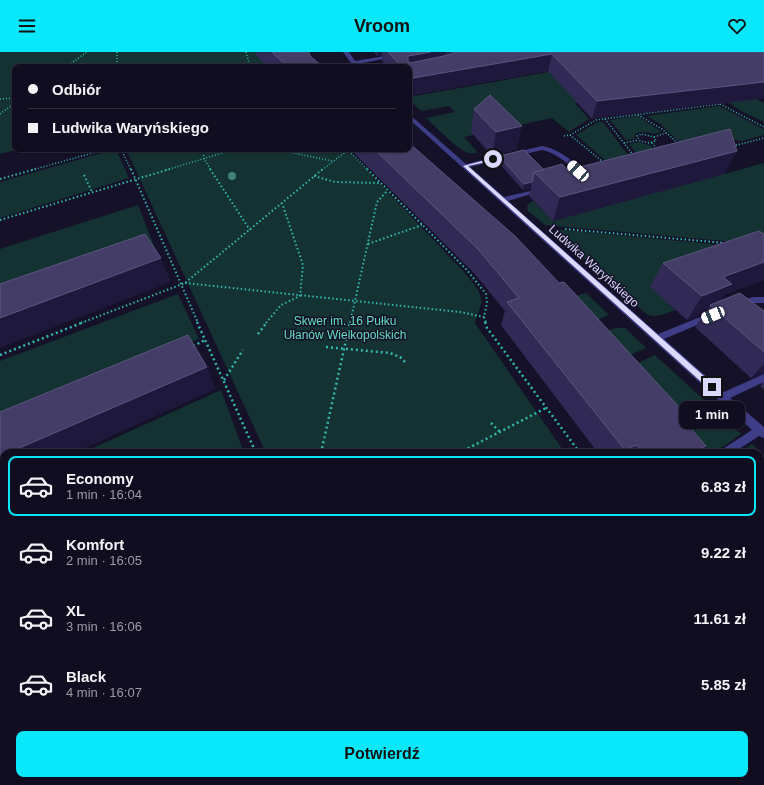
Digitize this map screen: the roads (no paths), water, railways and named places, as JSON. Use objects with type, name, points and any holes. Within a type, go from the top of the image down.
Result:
[{"type":"street","points":[[346,52],[354,64]]},
{"type":"street","points":[[360,64],[418,52]]},
{"type":"street","name":"Ludwika Waryńskiego","points":[[412,119],[762,432]]},
{"type":"street","points":[[465,166],[536,148],[546,148],[555,151],[578,171],[580,175],[579,177],[570,181]]},
{"type":"street","points":[[502,200],[547,187]]},
{"type":"street","points":[[734,306],[753,300],[764,300]]},
{"type":"street","points":[[657,338],[720,312]]},
{"type":"street","points":[[723,397],[764,378]]},
{"type":"street","points":[[732,449],[762,432]]},
{"type":"park label","name":"Skwer im. 16 Pułku Ułanów Wielkopolskich","points":[[345,328]]}]
